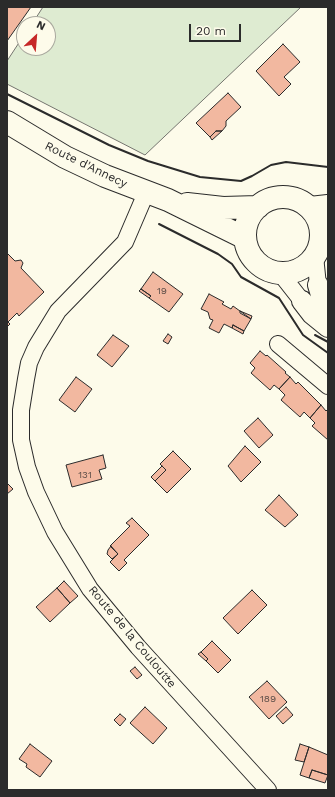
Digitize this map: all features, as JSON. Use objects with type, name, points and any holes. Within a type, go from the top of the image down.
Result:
[{"type":"main road","name":"Route d'Annecy","points":[[7,122],[65,157],[105,176],[146,193],[168,200],[204,207],[258,207],[267,201],[278,198],[289,198],[319,207],[316,217],[320,228],[321,244]]},
{"type":"main road","name":"Route d'Annecy","points":[[168,200],[245,238]]},
{"type":"main road","points":[[258,207],[248,221],[245,238],[248,250],[255,261],[265,269],[280,273],[290,273],[301,269],[311,262],[321,244]]},
{"type":"street","name":"Route de la Couloutte","points":[[146,193],[125,242],[58,311],[36,347],[26,379],[21,410],[21,440],[27,467],[42,505],[55,532],[90,589],[138,647],[268,790]]},
{"type":"street","name":"Route d'Annecy","points":[[321,244],[318,285],[321,295],[328,306]]},
{"type":"street","points":[[280,273],[312,314],[328,327]]},
{"type":"street","points":[[278,344],[328,386]]},
{"type":"green space","points":[[43,7],[301,7],[145,155],[7,84],[7,61],[16,47],[16,56],[56,56],[56,16],[37,16]]},
{"type":"building","points":[[7,7],[31,7],[25,16],[16,16],[16,28],[7,41]]},
{"type":"building","points":[[283,44],[300,62],[284,77],[291,84],[279,96],[256,71]]},
{"type":"building","points":[[228,93],[241,107],[226,121],[226,126],[222,131],[216,131],[210,137],[196,123]]},
{"type":"building","points":[[216,131],[222,131],[212,140],[210,137]]},
{"type":"building","points":[[7,253],[15,261],[21,260],[23,263],[21,268],[44,292],[19,316],[17,313],[8,322],[10,324],[7,327]]},
{"type":"building","points":[[153,272],[183,294],[169,312],[149,298],[151,296],[141,289]]},
{"type":"building","points":[[141,289],[151,296],[149,298],[139,291]]},
{"type":"building","points":[[209,294],[224,302],[222,304],[231,309],[233,306],[251,319],[244,331],[233,325],[232,328],[224,324],[219,333],[209,328],[213,320],[210,319],[208,312],[201,309]]},
{"type":"building","points":[[240,311],[252,316],[251,319],[240,313]]},
{"type":"building","points":[[233,325],[244,331],[243,334],[232,328]]},
{"type":"building","points":[[168,334],[172,337],[168,344],[163,341]]},
{"type":"building","points":[[113,335],[129,346],[112,367],[97,355]]},
{"type":"building","points":[[260,351],[266,356],[267,355],[290,377],[279,389],[274,385],[270,390],[251,373],[255,368],[250,363]]},
{"type":"building","points":[[76,377],[92,389],[75,412],[59,400]]},
{"type":"building","points":[[290,377],[296,384],[298,382],[321,405],[310,418],[304,412],[300,417],[281,400],[285,395],[279,389]]},
{"type":"building","points":[[321,405],[326,411],[328,409],[328,440],[312,426],[315,423],[310,418]]},
{"type":"building","points":[[258,418],[273,435],[259,448],[244,431]]},
{"type":"building","points":[[245,446],[261,462],[241,482],[228,466]]},
{"type":"building","points":[[173,451],[191,469],[167,493],[155,481],[166,470],[160,464]]},
{"type":"building","points":[[103,455],[106,468],[99,470],[102,479],[72,487],[66,465]]},
{"type":"building","points":[[162,466],[166,470],[155,481],[151,477]]},
{"type":"building","points":[[7,483],[13,489],[7,494]]},
{"type":"building","points":[[279,495],[298,515],[285,527],[265,510]]},
{"type":"building","points":[[132,518],[149,535],[124,560],[127,563],[119,571],[110,562],[118,554],[110,546],[130,526],[126,523]]},
{"type":"building","points":[[111,546],[118,554],[112,559],[107,554]]},
{"type":"building","points":[[64,581],[78,596],[70,603],[57,588]]},
{"type":"building","points":[[57,588],[70,603],[50,622],[36,607]]},
{"type":"building","points":[[252,590],[267,605],[238,634],[223,618]]},
{"type":"building","points":[[212,641],[231,660],[218,673],[206,661],[208,659],[201,652]]},
{"type":"building","points":[[201,652],[208,659],[206,661],[198,654]]},
{"type":"building","points":[[135,667],[142,675],[137,679],[130,671]]},
{"type":"building","points":[[267,681],[287,702],[269,719],[249,697]]},
{"type":"building","points":[[145,707],[167,728],[153,744],[130,723]]},
{"type":"building","points":[[286,707],[293,715],[283,724],[276,716]]},
{"type":"building","points":[[120,714],[126,719],[120,726],[114,720]]},
{"type":"building","points":[[30,744],[52,761],[40,777],[26,767],[27,764],[19,759]]},
{"type":"building","points":[[300,744],[309,747],[304,762],[295,760]]},
{"type":"building","points":[[309,747],[328,755],[328,775],[312,770],[309,778],[300,775]]},
{"type":"building","points":[[312,770],[328,775],[325,783],[309,778]]},
{"type":"wall","points":[[7,94],[109,145],[148,161],[200,177],[241,181],[271,165],[286,162],[328,167]]},
{"type":"wall","points":[[159,224],[218,254],[232,264],[241,277],[279,298],[303,335],[328,353]]},
{"type":"wall","points":[[315,335],[328,342]]}]
